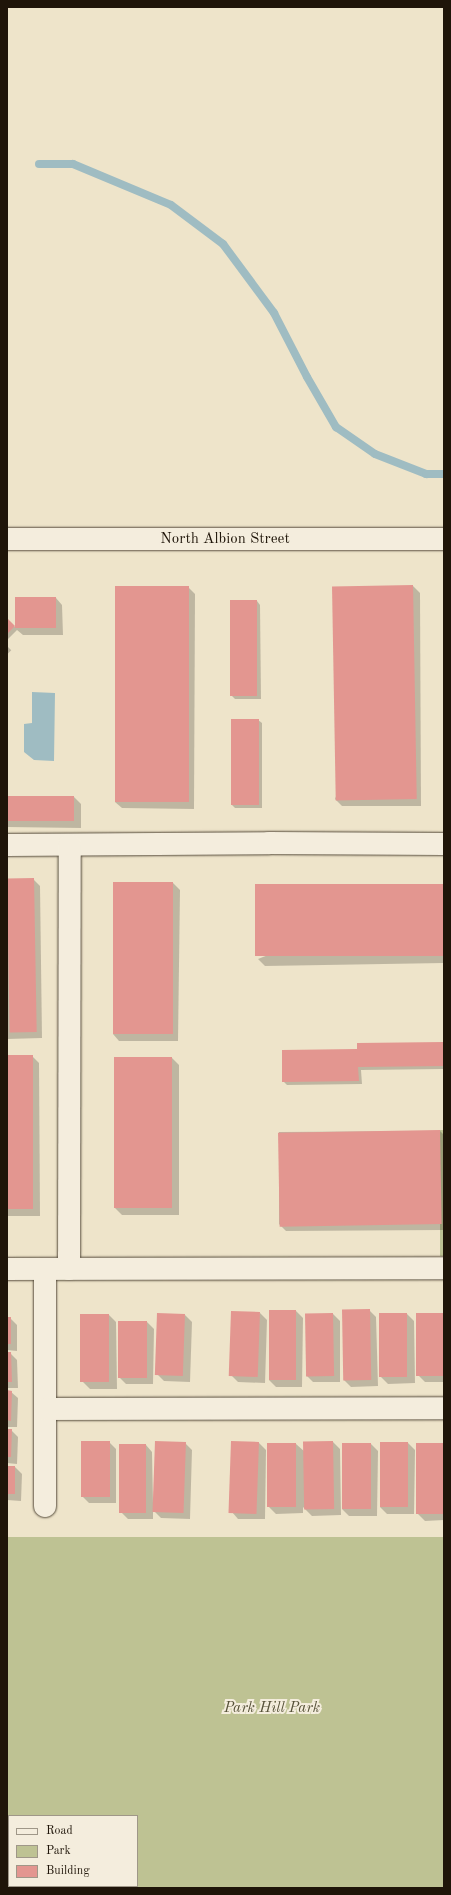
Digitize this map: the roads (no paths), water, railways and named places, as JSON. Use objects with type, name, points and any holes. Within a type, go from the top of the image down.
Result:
[{"type":"street","name":"North Albion Street","points":[[7,539],[444,539]]},
{"type":"street","points":[[7,845],[269,843],[444,844]]},
{"type":"street","points":[[69,1269],[70,845]]},
{"type":"street","points":[[7,1269],[444,1268]]},
{"type":"street","points":[[45,1269],[45,1506]]},
{"type":"street","points":[[45,1409],[444,1408]]},
{"type":"water","points":[[32,692],[55,693],[54,761],[34,760],[24,752],[24,724],[32,723]]},
{"type":"waterway","points":[[39,164],[73,164],[171,205],[223,244],[274,313],[307,377],[336,427],[375,454],[426,474],[444,474]]},
{"type":"park label","name":"Park Hill Park","points":[[272,1709]]}]
